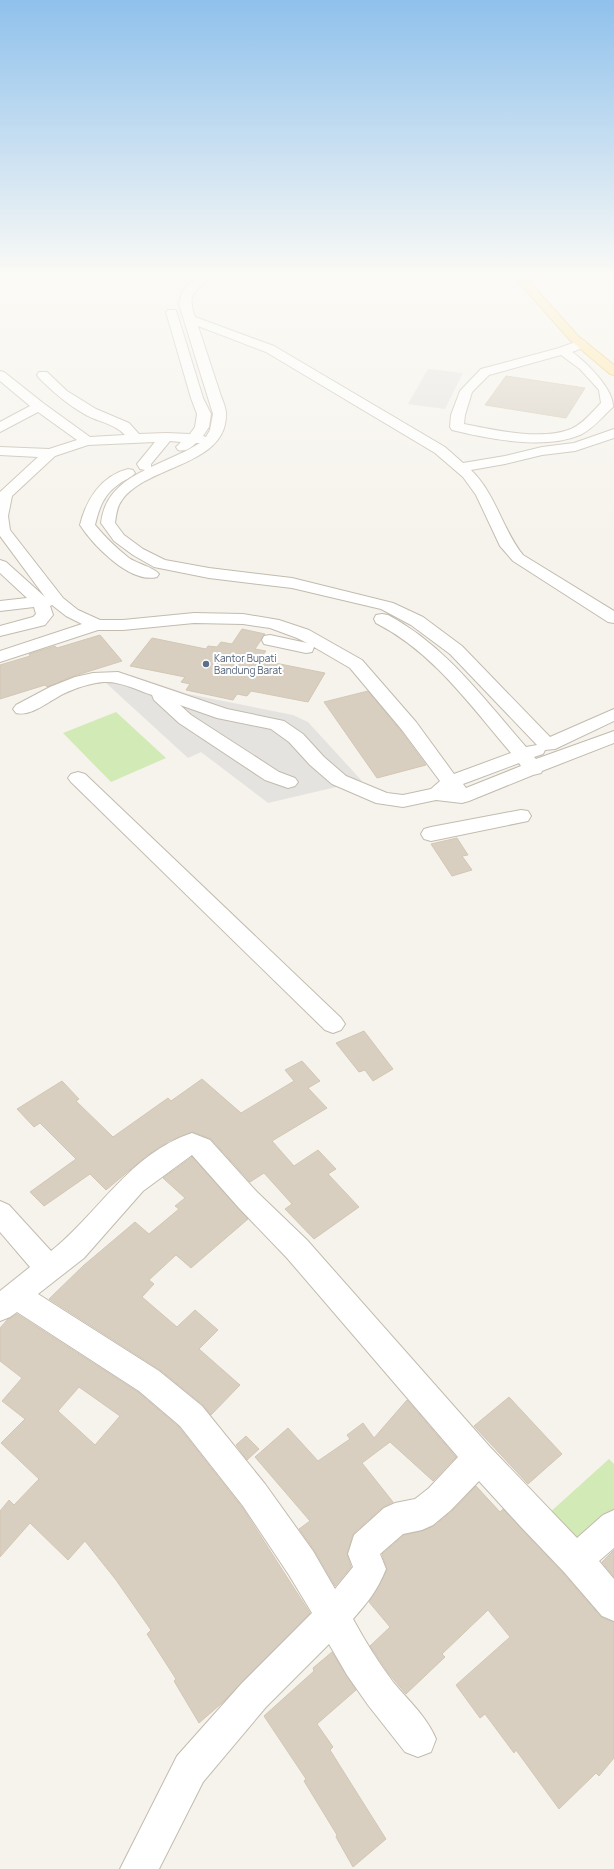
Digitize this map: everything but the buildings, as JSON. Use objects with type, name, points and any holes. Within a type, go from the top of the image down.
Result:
[{"type":"street","points":[[188,365],[204,414],[202,427],[194,438],[186,445],[115,480],[100,493],[91,509],[87,525],[101,543],[121,560],[148,573],[204,584],[285,593],[348,607],[398,626],[431,652],[472,695],[528,761]]},
{"type":"street","points":[[210,365],[220,414],[219,427],[211,441],[191,455],[131,484],[118,495],[110,509],[108,523],[119,538],[138,552],[160,564],[209,573],[292,583],[387,606],[417,621],[456,650],[553,751]]},
{"type":"street","points":[[297,365],[440,450],[462,467],[483,494],[508,546],[518,558],[614,618]]},
{"type":"street","points":[[440,450],[457,427],[458,415],[466,391],[485,372],[510,365]]},
{"type":"street","points":[[546,365],[555,367]]},
{"type":"street","points":[[457,427],[493,433],[549,438],[576,432],[608,404],[605,389],[593,374],[582,365]]},
{"type":"street","points":[[570,370],[593,374]]},
{"type":"street","points":[[0,375],[38,406],[87,441]]},
{"type":"street","points":[[43,375],[63,394],[91,412],[124,426],[135,438]]},
{"type":"street","points":[[0,428],[38,406]]},
{"type":"street","points":[[462,467],[505,460],[542,451],[575,447],[614,433]]},
{"type":"street","points":[[145,466],[144,464],[166,437]]},
{"type":"street","points":[[0,451],[50,453],[87,441],[135,438],[194,438],[211,441]]},
{"type":"street","points":[[542,451],[549,438]]},
{"type":"street","points":[[0,630],[39,621],[45,615],[49,601],[3,530],[1,516],[5,495],[50,453]]},
{"type":"street","points":[[0,565],[28,591]]},
{"type":"street","points":[[0,584],[28,591],[97,625]]},
{"type":"street","points":[[0,606],[49,601]]},
{"type":"street","points":[[0,658],[97,625],[123,625],[194,618],[243,619],[273,624],[303,634],[356,664],[405,720],[449,791]]},
{"type":"street","points":[[168,620],[228,632]]},
{"type":"street","points":[[270,640],[340,655]]},
{"type":"street","points":[[22,709],[90,678],[103,676],[118,677],[223,714],[277,725],[296,738],[339,780],[383,799],[403,801],[449,791],[492,768],[528,761],[553,751],[614,737]]},
{"type":"street","points":[[154,690],[185,719],[272,776],[288,782]]},
{"type":"street","points":[[553,751],[614,714]]},
{"type":"street","points":[[78,778],[334,1024]]},
{"type":"street","points":[[431,834],[521,816]]},
{"type":"street","points":[[418,1739],[376,1687],[331,1618],[301,1563],[254,1495],[191,1416],[149,1381],[121,1362],[8,1302],[74,1249],[134,1183],[182,1147],[192,1144],[201,1147],[248,1200],[297,1249],[479,1458],[532,1516],[576,1560],[614,1604]]},
{"type":"street","points":[[0,1213],[49,1269]]},
{"type":"street","points":[[139,1869],[190,1769],[254,1695],[331,1618],[362,1584],[370,1569],[364,1554],[365,1546],[395,1519],[422,1514],[440,1499],[479,1458]]},
{"type":"street","points":[[576,1560],[614,1526]]},
{"type":"green space","points":[[116,712],[166,758],[111,782],[63,733]]},
{"type":"green space","points":[[609,1459],[614,1464],[614,1521],[580,1552],[547,1515]]},
{"type":"shaded area","points":[[428,369],[463,373],[445,409],[408,404]]},
{"type":"shaded area","points":[[131,675],[188,694],[293,715],[308,722],[362,781],[268,803],[201,752],[188,758],[106,683]]},
{"type":"place","name":"Kantor Bupati Bandung Barat","points":[[206,664]]}]
